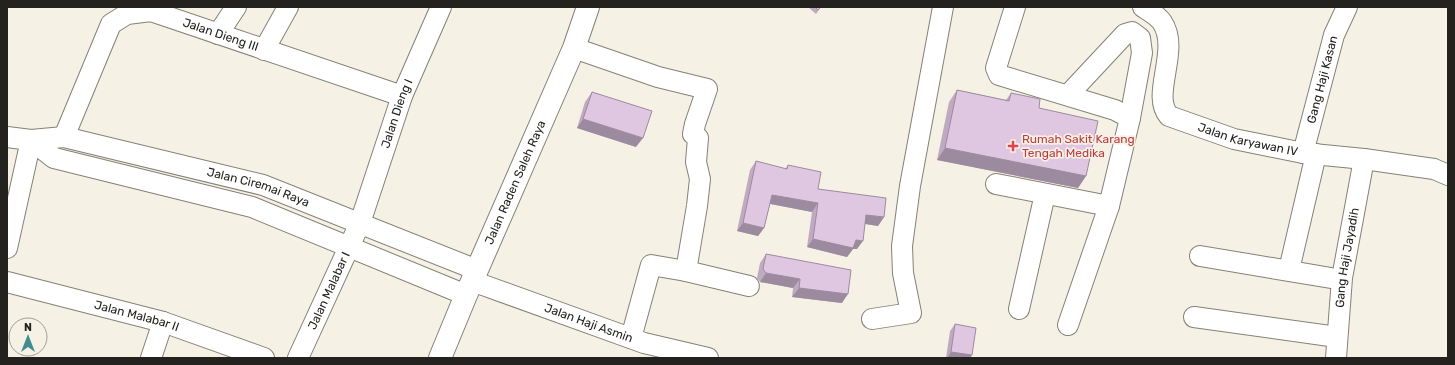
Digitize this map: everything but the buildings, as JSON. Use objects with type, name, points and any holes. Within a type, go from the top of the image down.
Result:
[{"type":"main road","name":"Jalan Raden Saleh Raya","points":[[440,358],[574,48],[588,7]]},
{"type":"street","points":[[218,34],[236,7]]},
{"type":"street","points":[[264,50],[288,7]]},
{"type":"street","name":"Jalan Dieng I","points":[[360,223],[402,96],[441,7]]},
{"type":"street","points":[[872,319],[911,313],[903,273],[902,246],[910,186],[943,7]]},
{"type":"street","points":[[1015,7],[996,68],[997,73],[1003,77],[1115,110],[1130,118]]},
{"type":"street","name":"Jalan Karyawan IV","points":[[1143,7],[1162,21],[1168,35],[1169,53],[1163,95],[1163,106],[1169,116],[1234,139],[1309,154],[1364,159],[1434,169],[1448,176]]},
{"type":"street","name":"Gang Haji Kasan","points":[[1289,270],[1309,154],[1334,35],[1347,7]]},
{"type":"street","name":"Jalan Dieng III","points":[[64,137],[111,24],[126,14],[151,12],[402,96]]},
{"type":"street","points":[[1068,95],[1125,34],[1132,32],[1140,38],[1142,54],[1130,118],[1109,206],[1068,325]]},
{"type":"street","points":[[574,48],[658,77],[706,89],[695,124],[694,134],[698,138],[696,162],[700,179],[686,271]]},
{"type":"street","name":"Jalan Ciremai Raya","points":[[7,136],[31,140],[64,137],[262,185],[360,223],[472,282]]},
{"type":"street","points":[[7,248],[31,140]]},
{"type":"street","name":"Jalan Ciremai Raya","points":[[31,140],[54,158],[252,207],[349,247],[472,282]]},
{"type":"street","name":"Gang Haji Jayadih","points":[[1336,358],[1342,278],[1364,159]]},
{"type":"street","points":[[218,198],[226,176]]},
{"type":"street","points":[[996,184],[1109,206]]},
{"type":"street","points":[[1019,309],[1045,194]]},
{"type":"street","name":"Jalan Malabar I","points":[[298,358],[360,223]]},
{"type":"street","points":[[1200,256],[1331,278]]},
{"type":"street","points":[[631,338],[651,265],[686,271],[749,286]]},
{"type":"street","name":"Jalan Malabar II","points":[[7,282],[163,322],[264,358]]},
{"type":"street","name":"Jalan Haji Asmin","points":[[472,282],[631,338],[708,358]]},
{"type":"street","points":[[1194,317],[1337,337]]},
{"type":"street","points":[[151,358],[163,322]]},
{"type":"place","name":"Rumah Sakit Karang Tengah Medika","points":[[1013,146]]}]
